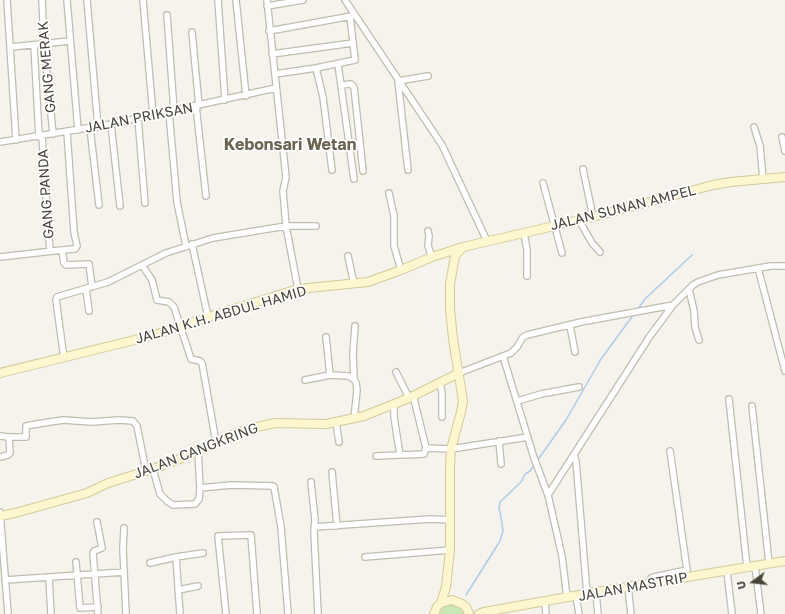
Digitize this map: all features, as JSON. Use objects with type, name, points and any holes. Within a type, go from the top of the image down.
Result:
[{"type":"main road","name":"JALAN SUNAN AMPEL","points":[[463,247],[593,217],[712,185],[785,177]]},
{"type":"main road","name":"JALAN K.H. ABDUL HAMID","points":[[0,373],[155,335],[208,316],[298,289],[354,284],[377,280],[432,257],[463,247]]},
{"type":"main road","points":[[433,613],[441,603],[446,588],[450,550],[451,449],[463,402],[450,309],[450,284],[452,263],[457,252],[463,247]]},
{"type":"main road","points":[[442,254],[449,256],[452,263]]},
{"type":"main road","name":"JALAN CANGKRING","points":[[0,515],[15,513],[87,493],[108,483],[149,470],[198,451],[239,432],[271,424],[323,424],[354,419],[394,404],[459,373]]},
{"type":"main road","name":"JALAN MASTRIP","points":[[452,600],[462,604],[467,611],[480,613],[512,611],[545,602],[652,583],[686,574],[727,571],[785,561]]},
{"type":"main road","points":[[441,603],[452,600],[446,588]]},
{"type":"street","points":[[7,0],[16,140]]},
{"type":"street","name":"GANG MERAK","points":[[42,0],[44,43],[53,134]]},
{"type":"street","points":[[67,0],[78,130]]},
{"type":"street","points":[[87,0],[98,126]]},
{"type":"street","points":[[143,0],[153,115]]},
{"type":"street","points":[[218,0],[225,100]]},
{"type":"street","points":[[236,0],[246,96]]},
{"type":"street","points":[[298,289],[286,226],[283,191],[286,177],[267,3],[303,0]]},
{"type":"street","points":[[346,1],[352,16],[391,68],[442,145],[487,241]]},
{"type":"street","points":[[167,15],[177,202],[186,246]]},
{"type":"street","points":[[270,31],[352,16]]},
{"type":"street","points":[[275,74],[355,60],[352,16]]},
{"type":"street","points":[[192,32],[197,106],[206,196]]},
{"type":"street","points":[[11,47],[70,41]]},
{"type":"street","points":[[272,54],[353,43]]},
{"type":"street","name":"GANG PANDA","points":[[34,45],[50,251]]},
{"type":"street","points":[[338,64],[354,179]]},
{"type":"street","points":[[316,68],[323,97],[332,170]]},
{"type":"street","points":[[398,80],[428,76]]},
{"type":"street","points":[[398,80],[408,170]]},
{"type":"street","points":[[341,86],[351,84],[354,87],[362,171]]},
{"type":"street","name":"JALAN PRIKSAN","points":[[0,142],[111,124],[246,96],[276,88]]},
{"type":"street","points":[[138,118],[145,203]]},
{"type":"street","points":[[111,124],[120,206]]},
{"type":"street","points":[[754,127],[760,146],[763,179]]},
{"type":"street","points":[[90,128],[99,205]]},
{"type":"street","points":[[0,257],[75,249],[77,246],[74,232],[66,132]]},
{"type":"street","points":[[782,138],[785,151]]},
{"type":"street","points":[[583,169],[593,217]]},
{"type":"street","points":[[543,183],[562,253]]},
{"type":"street","points":[[389,193],[394,216],[394,246],[401,270]]},
{"type":"street","points":[[579,220],[593,245],[600,252]]},
{"type":"street","points":[[64,358],[56,298],[108,282],[166,253],[213,238],[286,226],[316,226]]},
{"type":"street","points":[[428,230],[428,246],[432,257]]},
{"type":"street","points":[[524,233],[527,250],[527,276]]},
{"type":"street","points":[[192,244],[208,316]]},
{"type":"street","points":[[62,250],[66,265],[89,264],[89,311]]},
{"type":"street","points":[[348,256],[354,284]]},
{"type":"street","points":[[142,265],[152,280],[157,300],[168,302],[174,307],[191,359],[202,363],[216,442]]},
{"type":"street","points":[[548,495],[610,397],[673,304],[698,282],[718,276],[758,268],[785,266]]},
{"type":"street","points":[[758,268],[785,371]]},
{"type":"street","points":[[689,289],[699,340]]},
{"type":"street","points":[[459,373],[511,353],[523,337],[527,335],[673,304]]},
{"type":"street","points":[[354,419],[357,390],[354,379],[353,354],[355,326]]},
{"type":"street","points":[[570,326],[575,352]]},
{"type":"street","points":[[326,337],[330,375]]},
{"type":"street","points":[[504,356],[534,458],[548,495],[562,556],[567,598]]},
{"type":"street","points":[[376,456],[424,453],[426,448],[411,396],[396,372]]},
{"type":"street","points":[[305,380],[330,375],[348,376],[354,379]]},
{"type":"street","points":[[440,383],[442,393],[442,417]]},
{"type":"street","points":[[518,401],[541,394],[579,387]]},
{"type":"street","points":[[729,399],[751,567],[761,614]]},
{"type":"street","points":[[394,404],[394,417],[400,455]]},
{"type":"street","points":[[752,406],[770,564]]},
{"type":"street","points":[[0,436],[26,437],[26,426],[44,422],[64,420],[87,422],[119,420],[133,421],[137,426],[149,470],[160,494],[173,505],[195,504],[199,499],[200,488],[198,451]]},
{"type":"street","points":[[336,422],[339,442]]},
{"type":"street","points":[[0,457],[9,454],[9,437]]},
{"type":"street","points":[[426,448],[451,449],[528,437]]},
{"type":"street","points":[[499,441],[501,464]]},
{"type":"street","points":[[670,451],[687,570],[686,574]]},
{"type":"street","points":[[574,455],[576,461],[592,593],[598,614]]},
{"type":"street","points":[[332,472],[337,526]]},
{"type":"street","points":[[311,482],[318,614]]},
{"type":"street","points":[[200,488],[231,485],[274,487],[281,527],[288,614]]},
{"type":"street","points":[[0,515],[3,578],[8,614]]},
{"type":"street","points":[[314,527],[430,519],[450,520]]},
{"type":"street","points":[[98,522],[102,548],[93,552],[96,573],[98,614]]},
{"type":"street","points":[[124,528],[123,549],[126,614]]},
{"type":"street","points":[[226,614],[218,536],[250,535],[257,614]]},
{"type":"street","points":[[364,557],[450,550]]},
{"type":"street","points":[[150,563],[203,552]]},
{"type":"street","points":[[176,557],[180,614]]},
{"type":"street","points":[[76,562],[80,608],[98,607]]},
{"type":"street","points":[[727,571],[732,614]]},
{"type":"street","points":[[3,578],[49,577],[124,572]]},
{"type":"street","points":[[49,577],[51,614]]},
{"type":"street","points":[[178,590],[198,586]]},
{"type":"street","points":[[628,587],[631,614]]},
{"type":"street","points":[[576,596],[579,614]]},
{"type":"street","points":[[545,602],[546,614]]},
{"type":"green space","points":[[449,603],[463,608],[466,614],[437,614],[440,609]]},
{"type":"waterway","points":[[638,309],[645,299],[692,255]]},
{"type":"waterway","points":[[537,461],[566,420],[601,359],[634,314]]},
{"type":"waterway","points":[[466,595],[500,541],[503,531],[499,508],[500,502],[521,482],[525,474],[530,471],[534,465]]},
{"type":"district","name":"Kebonsari Wetan","points":[[290,145]]}]
